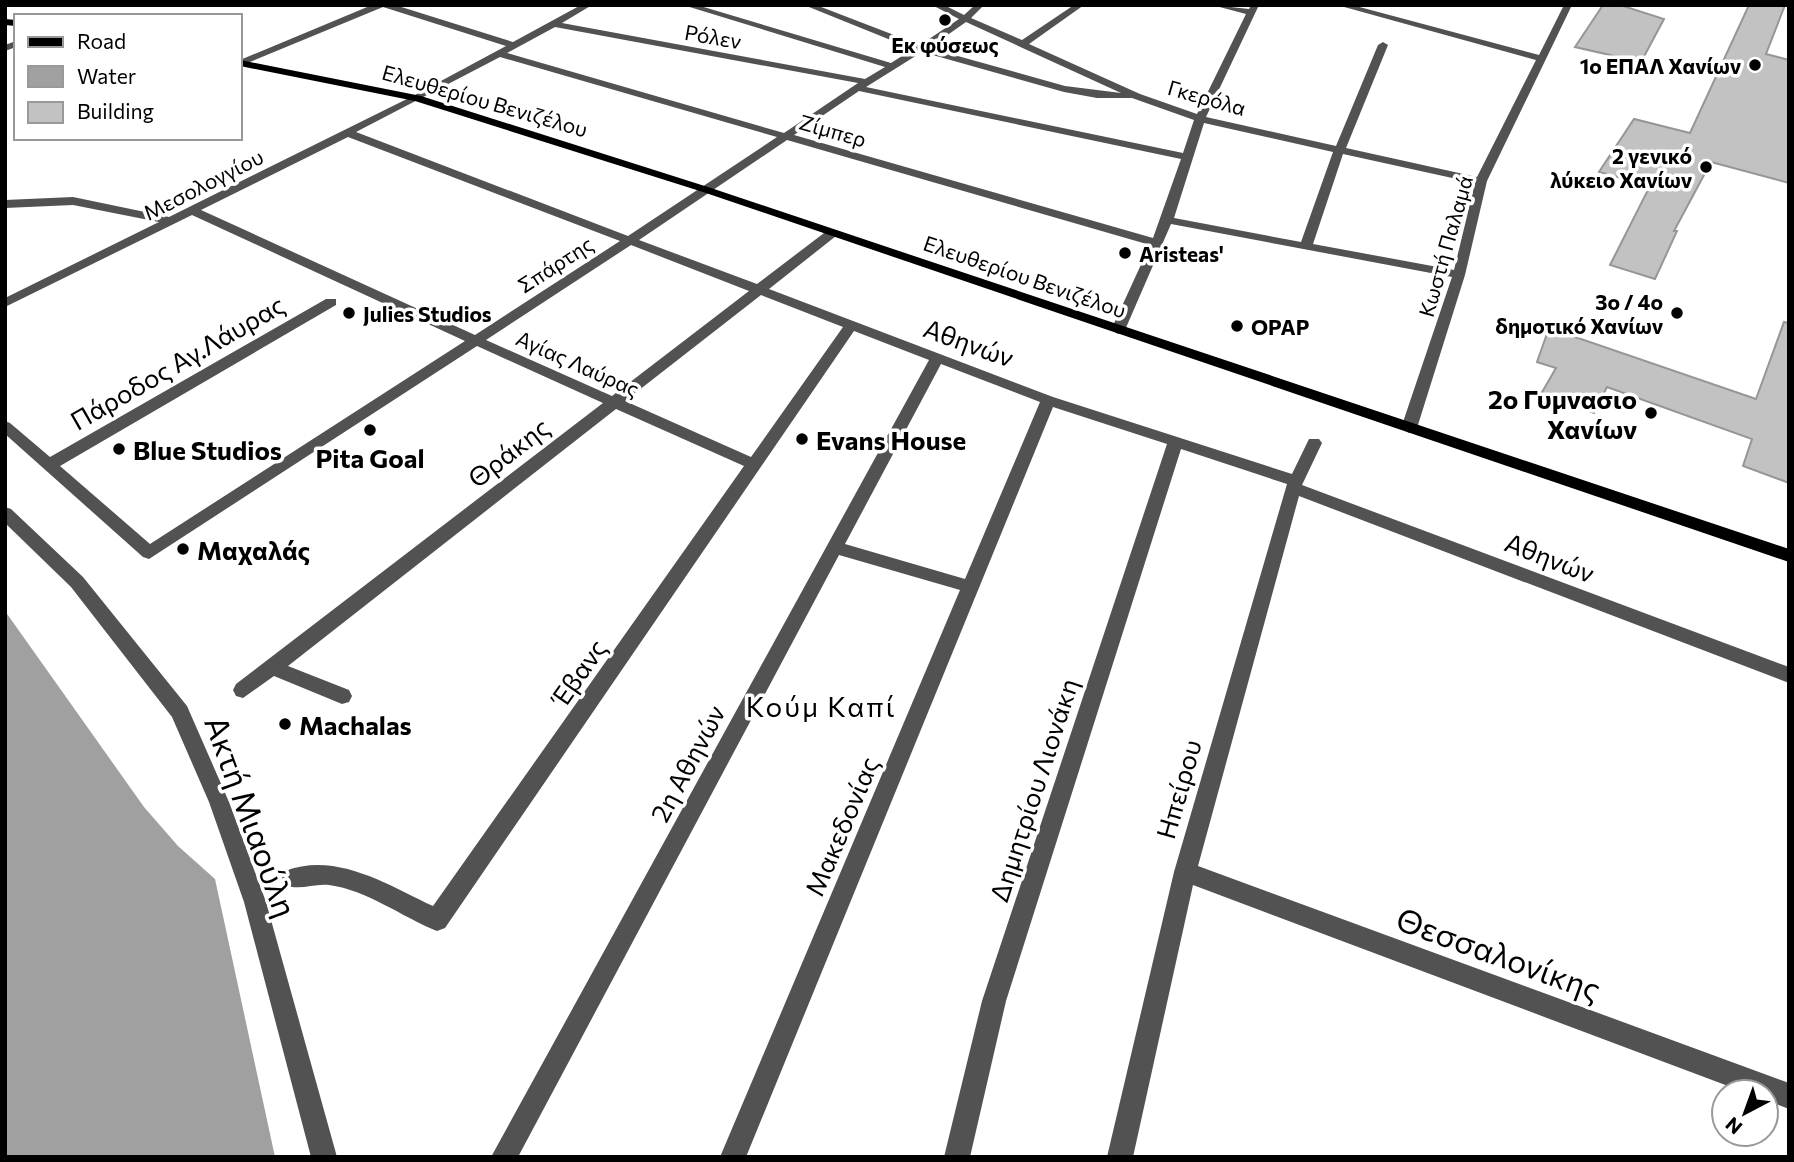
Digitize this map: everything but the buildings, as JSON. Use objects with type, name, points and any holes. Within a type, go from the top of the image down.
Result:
[{"type":"main road","name":"Ελευθερίου Βενιζέλου","points":[[242,63],[417,98],[707,190],[1789,556]]},
{"type":"street","points":[[242,62],[380,5]]},
{"type":"street","points":[[385,5],[515,46]]},
{"type":"street","name":"Μεσολογγίου","points":[[5,303],[417,98],[588,5]]},
{"type":"street","points":[[687,5],[892,66]]},
{"type":"street","points":[[808,5],[919,48],[1064,89],[1097,95],[1136,96]]},
{"type":"street","name":"Γκερόλα","points":[[936,5],[1136,96],[1200,119],[1481,181]]},
{"type":"street","name":"Σπάρτης","points":[[49,466],[149,553],[628,242],[861,85],[956,27],[980,5]]},
{"type":"street","points":[[1024,43],[1080,5]]},
{"type":"street","points":[[1118,330],[1167,220],[1200,119],[1253,9],[1216,5]]},
{"type":"street","points":[[1341,5],[1540,58]]},
{"type":"street","name":"Κωστή Παλαμά","points":[[1409,428],[1459,275],[1481,181],[1568,5]]},
{"type":"street","name":"Ρόλεν","points":[[554,24],[861,85],[1187,157]]},
{"type":"street","points":[[1306,245],[1340,148],[1383,45]]},
{"type":"street","name":"Ζίμπερ","points":[[500,54],[1155,243]]},
{"type":"street","name":"Αθηνών","points":[[348,133],[850,327],[1048,400],[1294,484],[1789,675]]},
{"type":"street","points":[[5,204],[73,201],[174,221]]},
{"type":"street","name":"Αγίας Λαύρας","points":[[194,211],[476,341],[755,464]]},
{"type":"street","points":[[1167,220],[1459,275]]},
{"type":"street","name":"Θράκης","points":[[243,690],[832,233]]},
{"type":"street","name":"Πάροδος Αγ.Λάυρας","points":[[49,466],[331,302]]},
{"type":"street","name":"Έβανς","points":[[293,878],[328,874],[340,877],[363,884],[437,920],[850,327]]},
{"type":"street","name":"2η Αθηνών","points":[[505,1157],[937,358]]},
{"type":"street","name":"Μακεδονίας","points":[[733,1157],[1048,400]]},
{"type":"street","points":[[5,426],[49,466]]},
{"type":"street","name":"Δημητρίου Λιονάκη","points":[[957,1157],[994,1000],[1175,443]]},
{"type":"street","name":"Ηπείρου","points":[[1120,1157],[1185,872],[1294,484],[1314,443]]},
{"type":"street","name":"Ακτή Μιαούλη","points":[[5,513],[77,582],[180,712],[219,802],[255,902],[324,1157]]},
{"type":"street","points":[[834,547],[971,587]]},
{"type":"street","points":[[274,668],[342,696]]},
{"type":"street","name":"Θεσσαλονίκης","points":[[1185,872],[1789,1096]]},
{"type":"water","points":[[5,611],[144,807],[178,846],[215,879],[275,1157],[5,1157]]},
{"type":"place","name":"Εκ φύσεως","points":[[945,20]]},
{"type":"place","name":"1ο ΕΠΑΛ Χανίων","points":[[1755,65]]},
{"type":"place","name":"2 γενικό λύκειο Χανίων","points":[[1706,167]]},
{"type":"place","name":"Aristeas'","points":[[1125,253]]},
{"type":"place","name":"Julies Studios","points":[[349,313]]},
{"type":"place","name":"3ο / 4ο δημοτικό Χανίων","points":[[1677,313]]},
{"type":"place","name":"OPAP","points":[[1237,326]]},
{"type":"place","name":"2ο Γυμνασιο Χανίων","points":[[1651,413]]},
{"type":"place","name":"Pita Goal","points":[[370,430]]},
{"type":"place","name":"Evans House","points":[[802,439]]},
{"type":"place","name":"Blue Studios","points":[[119,449]]},
{"type":"place","name":"Μαχαλάς","points":[[183,549]]},
{"type":"place","name":"Machalas","points":[[285,724]]},
{"type":"district","name":"Κούμ Καπί","points":[[821,706]]}]
